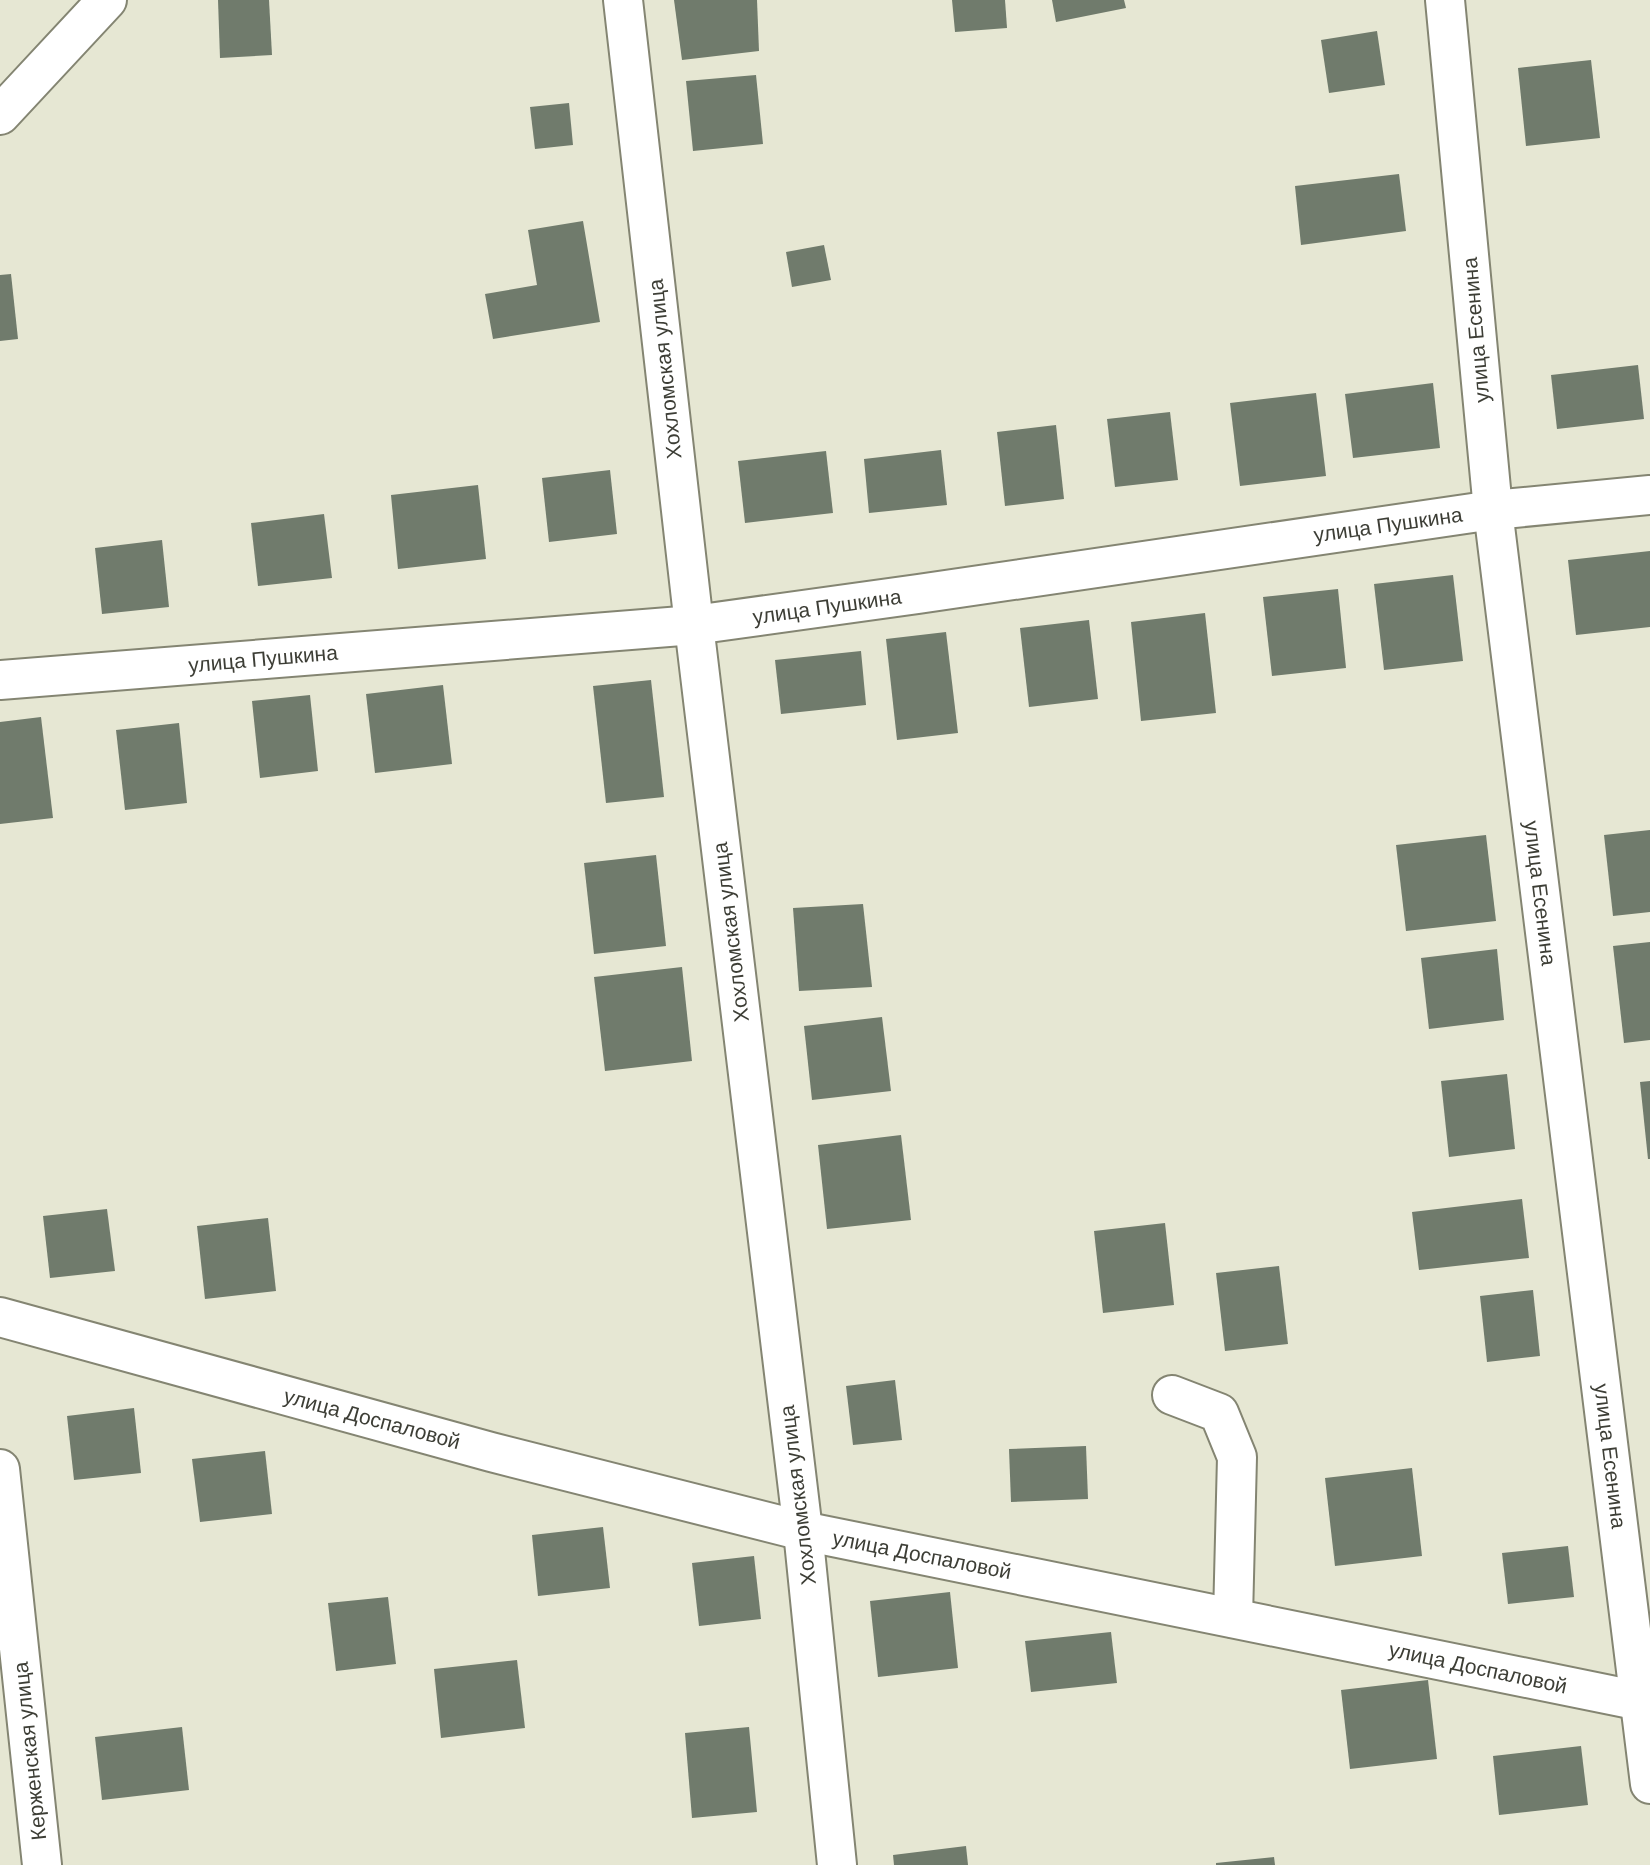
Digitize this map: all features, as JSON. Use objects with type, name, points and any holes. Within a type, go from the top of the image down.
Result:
[{"type":"street","points":[[0,115],[107,0]]},
{"type":"street","name":"Хохломская улица","points":[[623,0],[694,625],[803,1531],[837,1865]]},
{"type":"street","name":"улица Есенина","points":[[1445,0],[1493,510],[1645,1700],[1650,1784]]},
{"type":"street","name":"улица Пушкина","points":[[0,680],[694,625],[1493,510],[1650,495]]},
{"type":"street","name":"улица Доспаловой","points":[[0,1317],[491,1452],[803,1531],[1645,1700]]},
{"type":"street","points":[[1172,1395],[1219,1413],[1237,1457],[1233,1618]]},
{"type":"street","name":"Керженская улица","points":[[0,1469],[42,1865]]},
{"type":"building","points":[[218,0],[269,0],[272,55],[220,58]]},
{"type":"building","points":[[674,0],[757,0],[759,51],[682,60]]},
{"type":"building","points":[[952,0],[1005,0],[1007,28],[955,32]]},
{"type":"building","points":[[1052,0],[1124,0],[1126,8],[1056,22]]},
{"type":"building","points":[[1377,31],[1385,85],[1329,93],[1321,40]]},
{"type":"building","points":[[1591,60],[1600,138],[1526,146],[1518,68]]},
{"type":"building","points":[[756,75],[763,144],[693,151],[686,81]]},
{"type":"building","points":[[569,103],[573,145],[535,149],[530,107]]},
{"type":"building","points":[[1399,174],[1406,231],[1301,245],[1295,186]]},
{"type":"building","points":[[583,221],[600,322],[493,339],[485,294],[537,285],[528,230]]},
{"type":"building","points":[[824,245],[831,280],[792,287],[786,252]]},
{"type":"building","points":[[11,274],[18,339],[0,341],[0,275]]},
{"type":"building","points":[[1638,365],[1644,419],[1557,429],[1551,375]]},
{"type":"building","points":[[1433,383],[1440,448],[1353,458],[1345,394]]},
{"type":"building","points":[[1316,393],[1326,476],[1240,486],[1230,403]]},
{"type":"building","points":[[1170,412],[1178,480],[1115,487],[1107,419]]},
{"type":"building","points":[[1056,425],[1064,499],[1005,506],[997,432]]},
{"type":"building","points":[[941,450],[947,505],[869,513],[864,459]]},
{"type":"building","points":[[826,451],[833,513],[745,523],[738,461]]},
{"type":"building","points":[[610,470],[617,534],[549,542],[542,478]]},
{"type":"building","points":[[478,485],[486,559],[398,569],[391,495]]},
{"type":"building","points":[[324,514],[332,578],[258,586],[251,523]]},
{"type":"building","points":[[162,540],[169,607],[102,614],[95,548]]},
{"type":"building","points":[[1650,551],[1650,627],[1576,635],[1568,560]]},
{"type":"building","points":[[1453,575],[1463,661],[1384,670],[1374,584]]},
{"type":"building","points":[[1338,589],[1346,668],[1272,676],[1263,597]]},
{"type":"building","points":[[1205,613],[1216,713],[1141,721],[1131,622]]},
{"type":"building","points":[[1089,620],[1098,699],[1029,707],[1020,628]]},
{"type":"building","points":[[946,632],[958,733],[897,740],[886,639]]},
{"type":"building","points":[[861,651],[866,705],[781,714],[775,660]]},
{"type":"building","points":[[651,680],[664,797],[606,803],[593,686]]},
{"type":"building","points":[[443,685],[452,764],[375,773],[366,694]]},
{"type":"building","points":[[310,695],[318,771],[260,778],[252,701]]},
{"type":"building","points":[[41,717],[53,818],[0,824],[0,722]]},
{"type":"building","points":[[179,723],[187,803],[125,810],[116,730]]},
{"type":"building","points":[[1650,830],[1650,912],[1613,916],[1604,835]]},
{"type":"building","points":[[1486,835],[1496,921],[1406,931],[1396,845]]},
{"type":"building","points":[[656,855],[666,946],[594,954],[584,863]]},
{"type":"building","points":[[863,904],[872,987],[799,991],[793,908]]},
{"type":"building","points":[[1650,942],[1650,1040],[1624,1043],[1613,946]]},
{"type":"building","points":[[1497,949],[1504,1020],[1429,1029],[1421,958]]},
{"type":"building","points":[[682,967],[692,1061],[605,1071],[594,977]]},
{"type":"building","points":[[882,1017],[891,1091],[812,1100],[804,1026]]},
{"type":"building","points":[[1507,1074],[1515,1149],[1449,1157],[1441,1081]]},
{"type":"building","points":[[1650,1081],[1650,1159],[1648,1159],[1640,1082]]},
{"type":"building","points":[[901,1135],[911,1220],[827,1229],[818,1145]]},
{"type":"building","points":[[1522,1199],[1529,1258],[1419,1270],[1412,1212]]},
{"type":"building","points":[[107,1209],[115,1271],[50,1278],[43,1216]]},
{"type":"building","points":[[268,1218],[276,1291],[205,1299],[197,1226]]},
{"type":"building","points":[[1165,1223],[1174,1305],[1103,1313],[1094,1231]]},
{"type":"building","points":[[1279,1266],[1288,1344],[1225,1351],[1216,1273]]},
{"type":"building","points":[[1533,1290],[1540,1356],[1487,1362],[1480,1296]]},
{"type":"building","points":[[895,1380],[902,1440],[853,1445],[846,1386]]},
{"type":"building","points":[[134,1408],[141,1473],[74,1480],[67,1416]]},
{"type":"building","points":[[1086,1446],[1088,1499],[1011,1502],[1009,1449]]},
{"type":"building","points":[[265,1451],[272,1514],[200,1522],[192,1459]]},
{"type":"building","points":[[1412,1468],[1422,1556],[1335,1566],[1325,1478]]},
{"type":"building","points":[[603,1527],[610,1588],[538,1596],[532,1535]]},
{"type":"building","points":[[1568,1546],[1574,1597],[1508,1604],[1502,1553]]},
{"type":"building","points":[[754,1556],[761,1619],[699,1626],[692,1563]]},
{"type":"building","points":[[950,1592],[958,1668],[878,1677],[870,1601]]},
{"type":"building","points":[[388,1597],[396,1664],[336,1671],[328,1603]]},
{"type":"building","points":[[1111,1632],[1117,1683],[1031,1692],[1025,1641]]},
{"type":"building","points":[[517,1660],[525,1728],[441,1738],[434,1669]]},
{"type":"building","points":[[1428,1680],[1437,1759],[1350,1769],[1341,1690]]},
{"type":"building","points":[[182,1727],[189,1790],[102,1800],[95,1737]]},
{"type":"building","points":[[749,1727],[757,1812],[692,1818],[685,1733]]},
{"type":"building","points":[[1581,1746],[1588,1805],[1499,1815],[1493,1756]]},
{"type":"building","points":[[966,1846],[968,1865],[894,1865],[893,1855]]},
{"type":"building","points":[[1274,1857],[1275,1865],[1216,1865],[1216,1863]]}]
